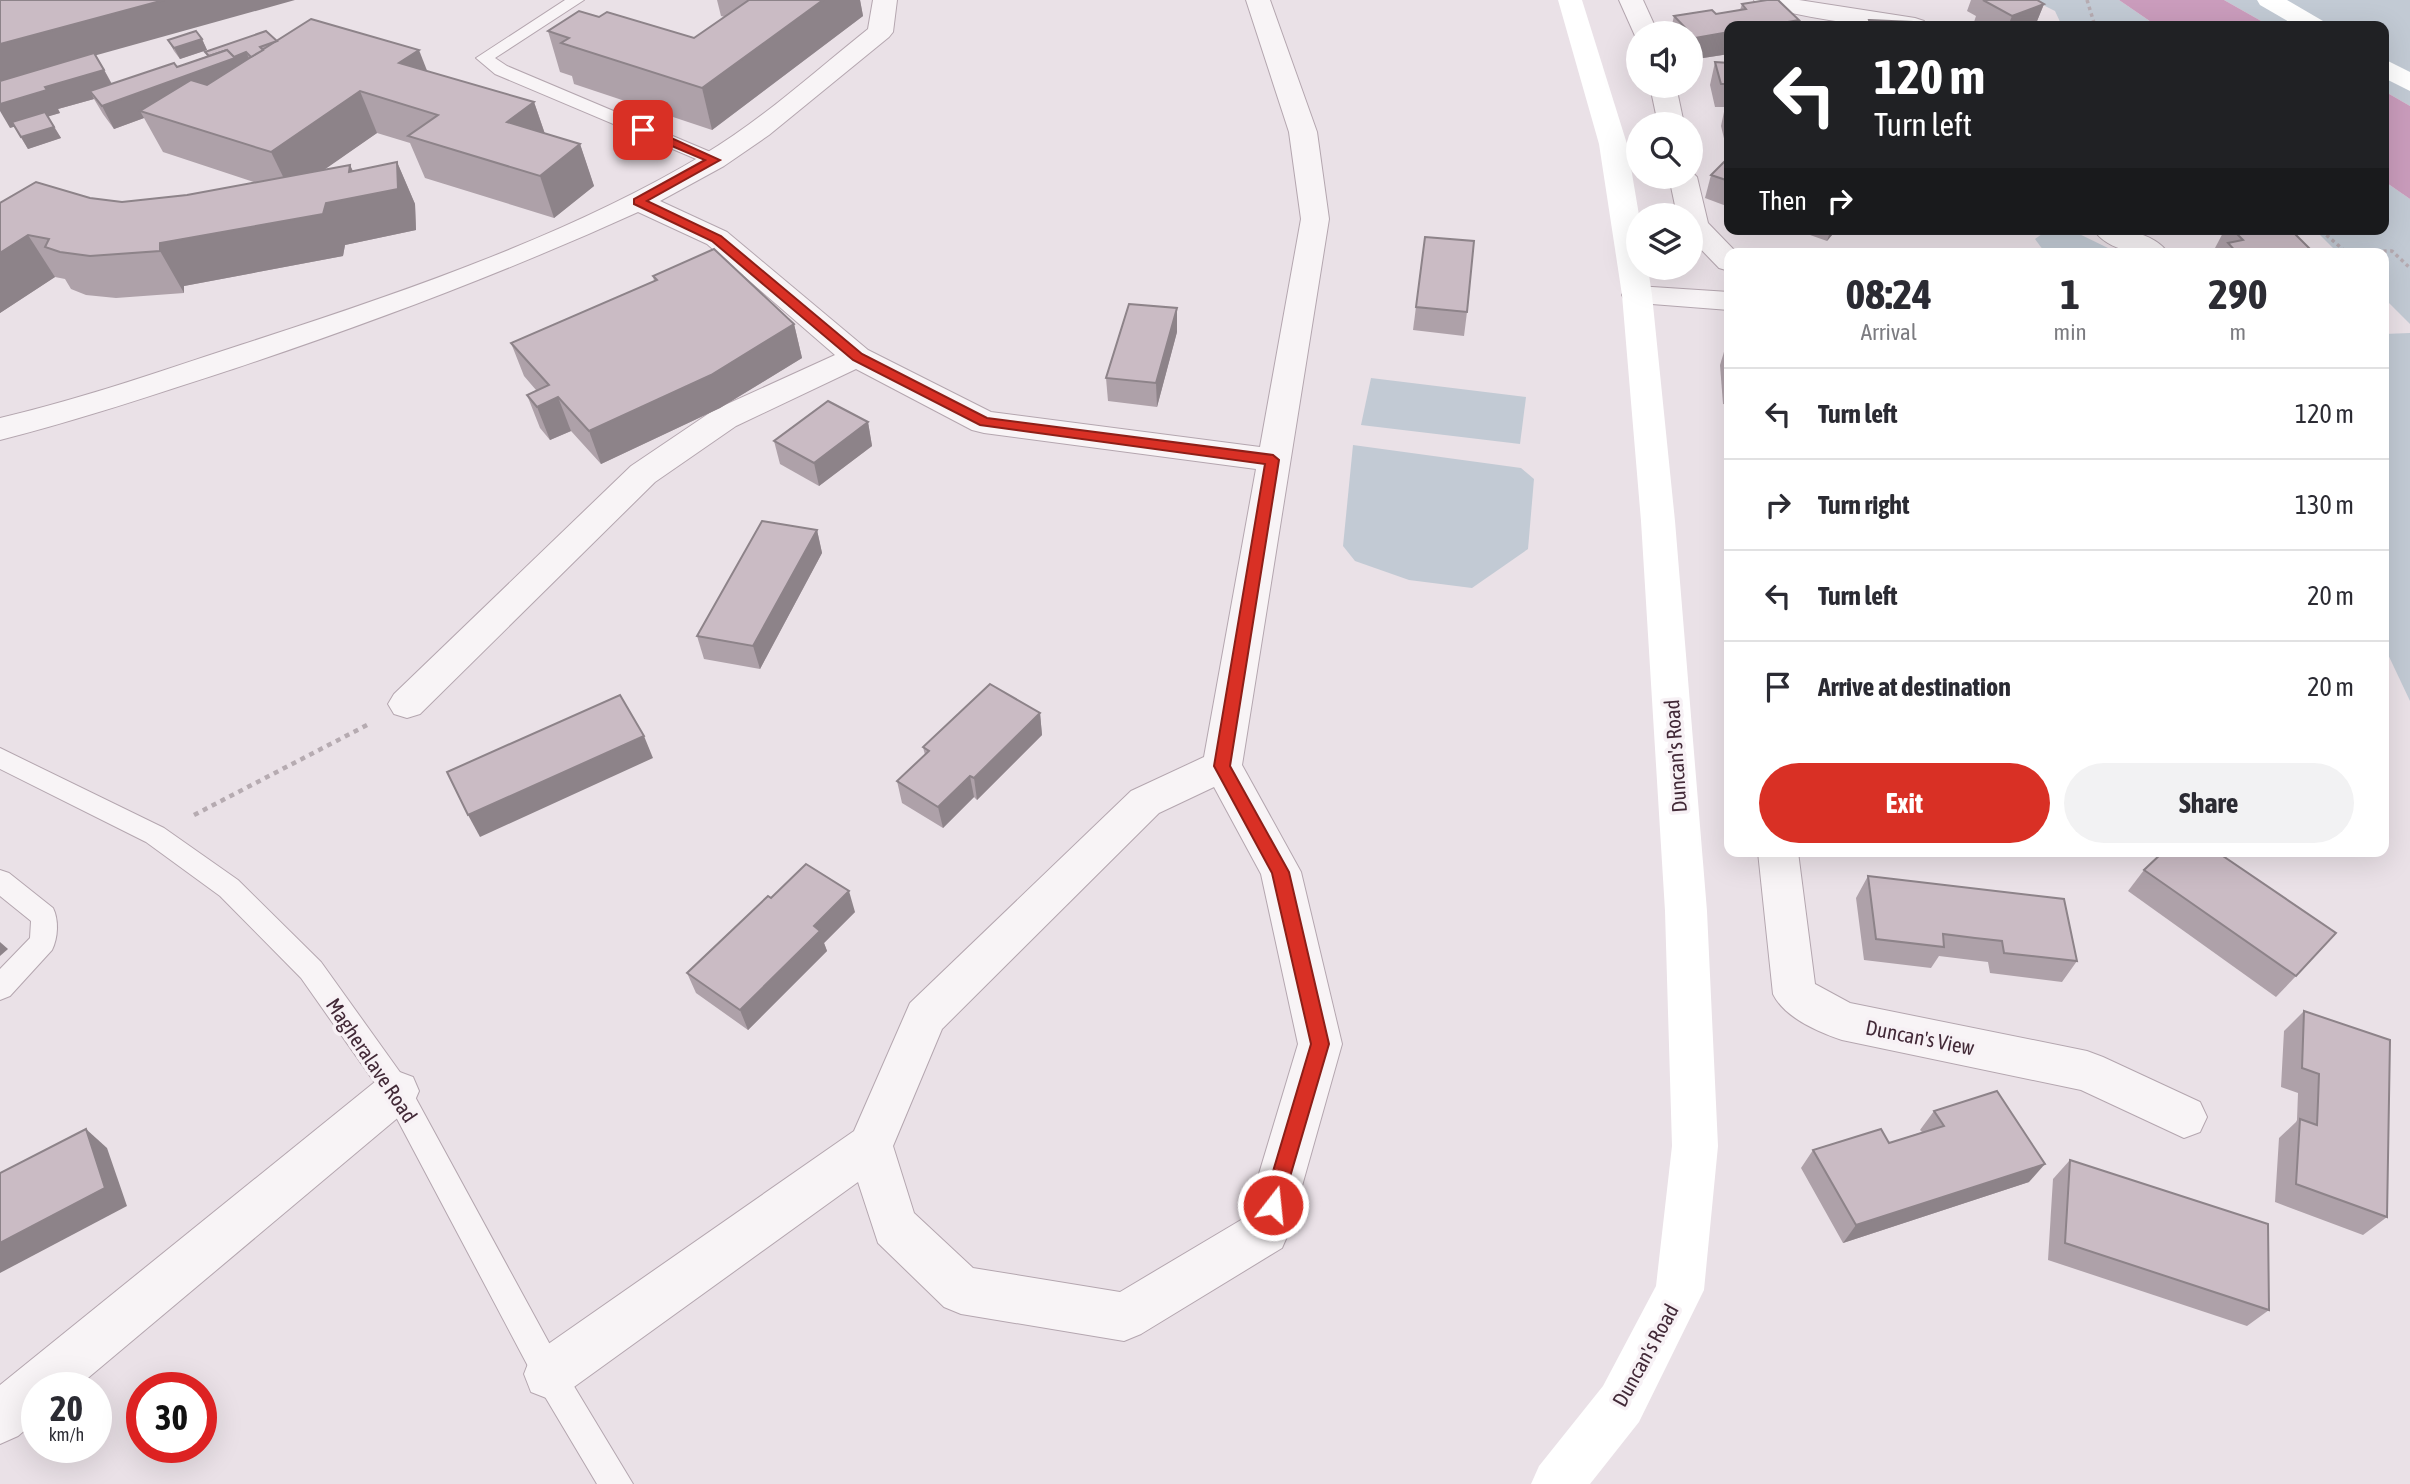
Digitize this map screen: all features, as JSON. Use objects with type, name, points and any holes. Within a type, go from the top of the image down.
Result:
[{"type":"street","points":[[0,429],[66,413],[348,320],[519,255],[638,201],[714,160],[760,130],[880,32],[885,0]]},
{"type":"street","points":[[870,1146],[895,1227],[961,1290],[1124,1317],[1265,1232],[1320,1044],[1281,872],[1222,766],[1315,219],[1303,132],[1258,0]]},
{"type":"street","name":"Duncan's Road","points":[[1557,1484],[1621,1404],[1680,1290],[1695,1146],[1685,897],[1658,521],[1637,295],[1613,144],[1570,0]]},
{"type":"street","points":[[1630,0],[1640,21]]},
{"type":"street","points":[[1766,0],[1819,12],[1881,21]]},
{"type":"street","points":[[2269,0],[2305,21]]},
{"type":"street","points":[[2389,70],[2410,83]]},
{"type":"street","points":[[1686,189],[1694,225],[1724,257]]},
{"type":"street","points":[[638,201],[717,239],[857,357],[984,422],[1273,460]]},
{"type":"street","points":[[2118,235],[2143,248]]},
{"type":"street","points":[[1637,295],[1724,302]]},
{"type":"street","points":[[407,704],[643,474],[725,418],[857,357]]},
{"type":"street","points":[[549,1374],[870,1146],[925,1017],[1145,802],[1222,766]]},
{"type":"street","name":"Duncan's View","points":[[1779,857],[1795,994],[1842,1021],[2087,1071],[2184,1116]]},
{"type":"street","points":[[0,1418],[397,1091]]},
{"type":"lane","points":[[576,0],[484,58],[501,70],[714,160]]},
{"type":"lane","name":"Magheralave Road","points":[[0,758],[156,835],[229,888],[311,970],[397,1091],[549,1374],[616,1484]]},
{"type":"lane","points":[[0,881],[44,916],[43,942],[0,988]]},
{"type":"path","points":[[2087,0],[2093,21]]},
{"type":"path","points":[[2326,235],[2340,248]]},
{"type":"path","points":[[2389,251],[2410,268]]},
{"type":"path","points":[[156,835],[407,704]]},
{"type":"shaded area","points":[[2033,0],[2119,0],[2150,21],[2060,21],[2055,11]]},
{"type":"shaded area","points":[[2119,0],[2224,0],[2261,21],[2150,21]]},
{"type":"shaded area","points":[[2224,0],[2410,0],[2410,106],[2389,94],[2389,21],[2261,21]]},
{"type":"shaded area","points":[[2389,94],[2410,106],[2410,199],[2389,184]]},
{"type":"shaded area","points":[[2389,184],[2410,199],[2410,324],[2389,303],[2389,248],[2333,248],[2320,235],[2389,235]]},
{"type":"shaded area","points":[[2041,235],[2081,235],[2108,248],[2042,248],[2035,239]]},
{"type":"shaded area","points":[[2410,333],[2410,701],[2389,657],[2389,334]]},
{"type":"shaded area","points":[[1371,378],[1526,397],[1520,444],[1361,425]]},
{"type":"shaded area","points":[[1353,445],[1521,468],[1534,479],[1528,549],[1472,588],[1409,580],[1355,561],[1343,546]]},
{"type":"building","points":[[0,0],[164,0],[0,44]]},
{"type":"building","points":[[749,0],[823,0],[702,88],[561,43],[569,38],[548,31],[579,11],[599,17],[607,12],[694,38]]},
{"type":"building","points":[[1778,0],[1799,20],[1724,21],[1724,33],[1703,37],[1703,21],[1679,21],[1674,16],[1712,10],[1716,14],[1746,9],[1742,4]]},
{"type":"building","points":[[1983,0],[2037,0],[2044,4],[2012,16]]},
{"type":"building","points":[[311,19],[419,50],[399,63],[534,102],[507,122],[580,144],[540,176],[408,136],[438,115],[360,91],[271,152],[140,111],[191,80],[207,85]]},
{"type":"building","points":[[196,31],[202,39],[174,48],[168,40]]},
{"type":"building","points":[[266,31],[277,41],[260,47],[263,50],[251,57],[246,52],[234,57],[227,50],[209,56],[205,52]]},
{"type":"building","points":[[227,50],[235,58],[102,106],[90,91],[174,63],[177,67]]},
{"type":"building","points":[[94,53],[104,70],[45,87],[47,90],[0,104],[0,81]]},
{"type":"building","points":[[1715,62],[1724,63],[1724,84],[1721,84]]},
{"type":"building","points":[[45,112],[54,127],[21,137],[12,122]]},
{"type":"building","points":[[397,162],[398,189],[326,203],[323,214],[160,243],[160,251],[90,256],[45,247],[49,239],[28,235],[0,253],[0,203],[36,182],[90,198],[122,202],[187,195],[350,165],[349,172]]},
{"type":"building","points":[[1724,162],[1724,179],[1711,175]]},
{"type":"building","points":[[2238,235],[2296,235],[2309,248],[2233,248],[2228,243],[2243,240]]},
{"type":"building","points":[[1425,237],[1474,241],[1467,312],[1416,307]]},
{"type":"building","points":[[714,249],[794,324],[711,375],[589,431],[558,397],[537,407],[527,395],[549,385],[511,343],[657,280],[653,276]]},
{"type":"building","points":[[1129,304],[1177,308],[1156,383],[1106,378]]},
{"type":"building","points":[[828,401],[868,422],[814,463],[774,441]]},
{"type":"building","points":[[762,521],[817,530],[753,646],[697,636]]},
{"type":"building","points":[[990,684],[1040,713],[974,778],[970,776],[938,807],[897,781],[929,751],[923,747]]},
{"type":"building","points":[[620,695],[644,736],[468,815],[447,772]]},
{"type":"building","points":[[2158,857],[2224,857],[2336,933],[2296,976],[2144,870]]},
{"type":"building","points":[[806,864],[849,891],[814,926],[820,931],[740,1010],[687,973],[768,896],[771,898]]},
{"type":"building","points":[[1868,876],[2064,899],[2077,961],[2004,953],[2002,941],[1943,934],[1944,947],[1876,939]]},
{"type":"building","points":[[2304,1011],[2390,1040],[2387,1217],[2296,1184],[2300,1119],[2317,1125],[2319,1074],[2302,1068]]},
{"type":"building","points":[[1997,1091],[2045,1164],[1856,1225],[1813,1150],[1881,1129],[1889,1143],[1944,1126],[1934,1111]]},
{"type":"building","points":[[86,1129],[105,1188],[0,1243],[0,1173]]},
{"type":"building","points":[[2070,1160],[2268,1224],[2269,1310],[2065,1243]]},
{"type":"route","points":[[643,130],[714,160],[638,201],[717,239],[857,357],[984,422],[1273,460],[1222,766],[1281,872],[1320,1044],[1273,1205]]}]
